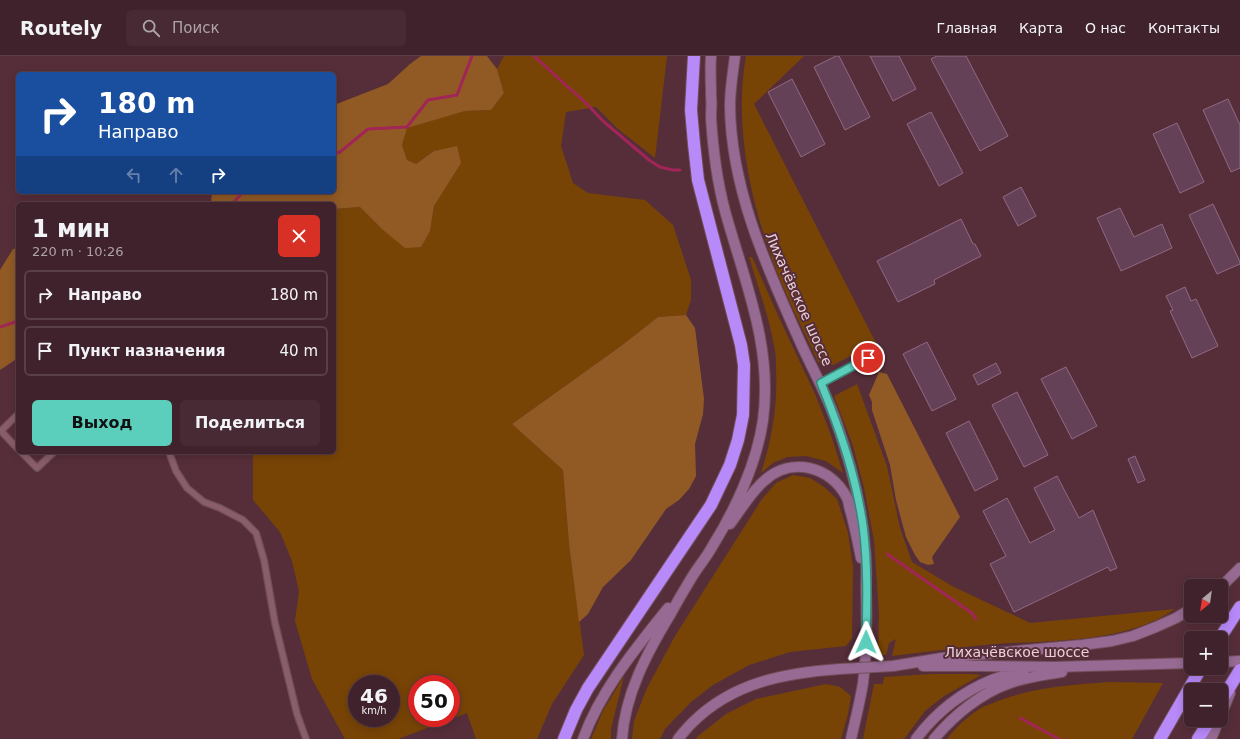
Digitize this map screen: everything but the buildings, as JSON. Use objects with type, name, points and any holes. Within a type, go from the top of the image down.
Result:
[{"type":"highway","points":[[564,739],[576,710],[588,688],[711,505],[730,465],[738,440],[743,415],[744,365],[735,321],[698,180],[691,110],[694,56]]},
{"type":"highway","points":[[1225,631],[1240,607]]},
{"type":"highway","points":[[1228,690],[1240,670]]},
{"type":"highway","points":[[1160,739],[1197,675]]},
{"type":"highway","points":[[1198,739],[1206,727]]},
{"type":"main road","points":[[711,56],[712,131],[718,176],[725,210],[758,324],[765,373],[765,398],[758,446],[739,497],[712,547]]},
{"type":"main road","points":[[712,96],[716,56]]},
{"type":"main road","name":"Лихачёвское шоссе","points":[[735,56],[730,105],[737,163],[744,196],[758,243],[773,281],[806,354],[821,383],[837,422],[849,459],[863,525],[866,585],[866,652],[862,684],[851,739]]},
{"type":"main road","points":[[622,739],[626,710],[632,691],[658,634],[691,578],[712,547],[764,480],[781,470],[795,466],[807,467],[820,471],[830,477],[838,485],[847,498],[866,585]]},
{"type":"main road","points":[[1228,580],[1240,568]]},
{"type":"main road","points":[[582,739],[593,715],[629,657],[691,578]]},
{"type":"main road","points":[[678,739],[692,723],[720,700],[736,691],[759,682],[811,671],[895,666],[942,658],[1112,641],[1133,636],[1184,613]]},
{"type":"main road","points":[[1228,662],[1240,661]]},
{"type":"main road","name":"Лихачёвское шоссе","points":[[895,666],[1054,667],[1184,663]]},
{"type":"main road","points":[[934,739],[946,725],[965,709],[1010,683],[1033,677],[1103,666]]},
{"type":"main road","points":[[916,739],[948,705],[963,694],[981,684],[1022,671],[1054,667]]},
{"type":"main road","points":[[1228,698],[1240,670]]},
{"type":"main road","points":[[1211,739],[1216,727]]},
{"type":"lane","points":[[821,383],[880,352]]},
{"type":"lane","points":[[16,416],[1,431],[16,447]]},
{"type":"lane","points":[[23,454],[37,468],[52,454]]},
{"type":"lane","points":[[169,454],[176,471],[187,488],[204,502],[220,508],[243,520],[256,533],[264,560],[275,623],[297,714],[306,739]]},
{"type":"shaded area","points":[[421,56],[487,56],[497,69],[504,93],[491,110],[465,111],[407,128],[402,145],[407,160],[416,164],[434,151],[457,146],[461,163],[434,206],[430,231],[421,247],[405,248],[382,229],[360,207],[336,209],[336,202],[211,202],[212,194],[336,194],[336,104],[388,84]]},
{"type":"shaded area","points":[[504,56],[667,56],[655,158],[618,129],[596,107],[566,112],[561,146],[573,183],[588,193],[645,200],[673,225],[691,280],[691,300],[686,315],[658,317],[621,346],[512,424],[563,470],[569,544],[584,655],[552,704],[537,739],[476,739],[467,713],[460,716],[460,675],[408,675],[408,727],[430,727],[398,739],[345,739],[312,679],[295,621],[299,591],[292,561],[280,532],[253,500],[253,454],[336,454],[336,209],[360,207],[382,229],[430,231],[434,206],[460,163],[457,147],[434,151],[416,164],[407,160],[402,145],[407,127],[465,111],[491,110],[504,93],[497,69]]},
{"type":"shaded area","points":[[746,56],[804,56],[754,104],[876,343],[833,365],[818,362],[775,266],[756,208],[744,146],[742,116],[742,85]]},
{"type":"shaded area","points":[[16,248],[16,359],[0,370],[0,270],[13,249]]},
{"type":"shaded area","points":[[749,257],[752,257],[815,394],[831,435],[843,473],[826,461],[806,456],[787,457],[773,463],[761,473],[768,447],[775,408],[776,357],[769,324]]},
{"type":"shaded area","points":[[686,315],[695,328],[704,399],[703,414],[695,444],[696,476],[689,489],[679,500],[666,509],[631,560],[603,587],[588,614],[579,622],[569,544],[563,470],[512,424],[621,346],[658,317]]},
{"type":"shaded area","points":[[879,372],[887,374],[960,517],[932,557],[934,564],[928,565],[920,562],[906,537],[896,500],[890,465],[872,410],[872,402],[869,395]]},
{"type":"shaded area","points":[[857,384],[887,466],[900,528],[912,562],[952,586],[1030,623],[1175,609],[1157,620],[1136,628],[1096,637],[995,644],[892,656],[896,639],[889,643],[886,655],[878,655],[879,613],[874,540],[864,488],[853,446],[834,396]]},
{"type":"shaded area","points":[[793,475],[810,478],[824,487],[837,499],[848,533],[853,567],[852,638],[846,646],[790,652],[749,665],[713,685],[691,702],[665,729],[660,739],[632,739],[634,721],[647,688],[675,636],[762,499],[776,483]]},
{"type":"shaded area","points":[[932,674],[981,675],[944,696],[925,711],[904,739],[863,739],[874,684],[883,684],[884,677]]},
{"type":"shaded area","points":[[624,676],[611,729],[611,739],[591,739],[603,711]]},
{"type":"shaded area","points":[[1109,682],[1163,683],[1132,739],[947,739],[958,726],[972,714],[983,707],[1012,696],[1066,686]]},
{"type":"shaded area","points":[[826,684],[840,687],[851,696],[841,739],[696,739],[726,714],[756,699]]},
{"type":"waterway","points":[[336,153],[340,152],[368,129],[407,127],[428,100],[457,95],[472,56]]},
{"type":"waterway","points":[[534,56],[585,102],[603,121],[649,160],[660,167],[680,170]]},
{"type":"waterway","points":[[234,202],[241,194]]},
{"type":"waterway","points":[[0,327],[16,322]]},
{"type":"waterway","points":[[887,554],[972,613],[976,619]]},
{"type":"waterway","points":[[1020,718],[1059,739]]},
{"type":"route","points":[[866,642],[866,550],[863,525],[849,459],[837,422],[821,383],[868,358]]}]
